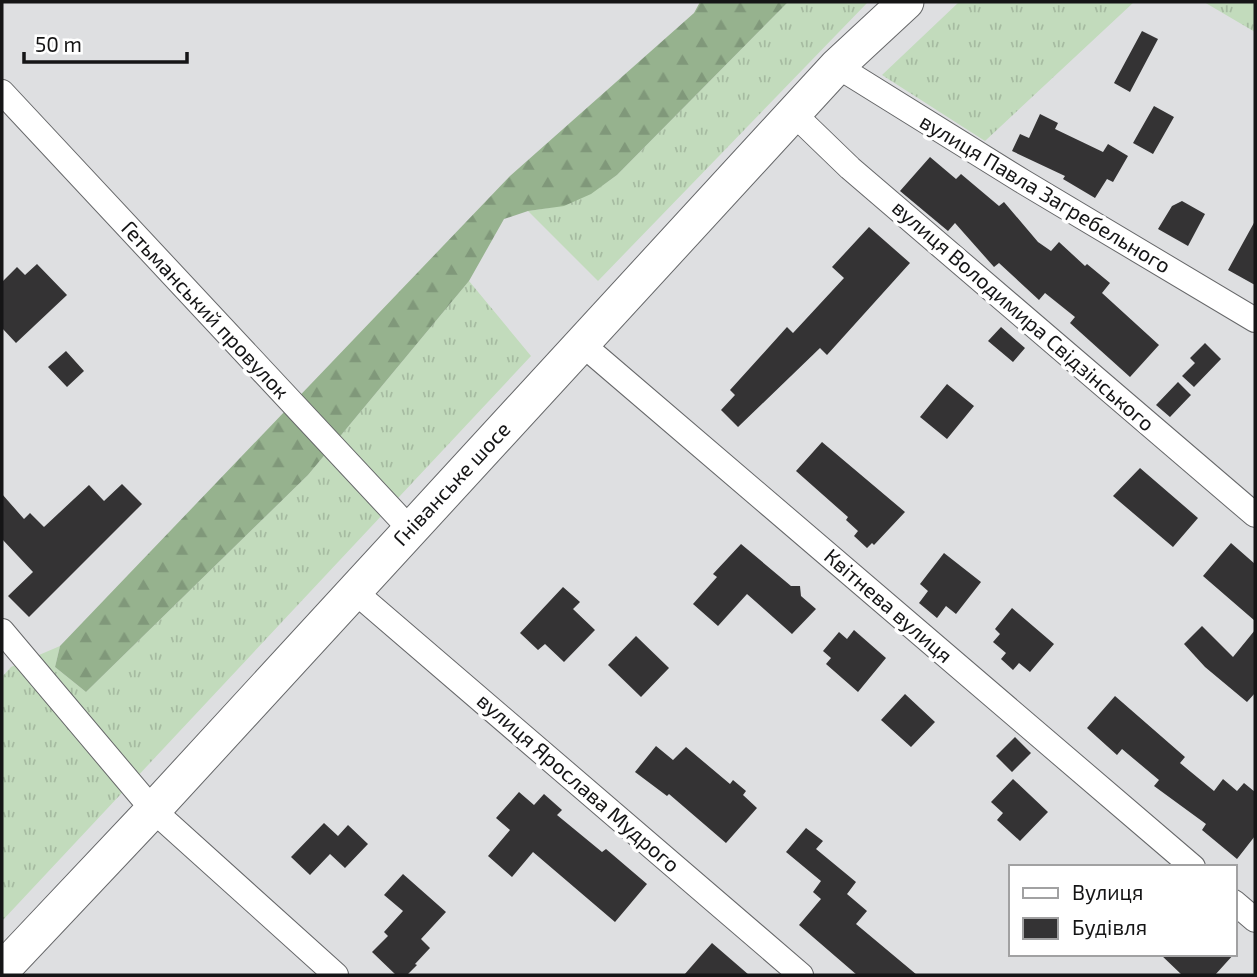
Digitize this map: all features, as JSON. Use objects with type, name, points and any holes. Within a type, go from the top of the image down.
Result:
[{"type":"main road","name":"Гніванське шосе","points":[[2,970],[153,810],[409,528],[793,113],[837,66],[906,2]]},
{"type":"street","name":"вулиця Павла Загребельного","points":[[837,66],[1022,181],[1255,320]]},
{"type":"street","name":"Гетьманський провулок","points":[[2,92],[409,528]]},
{"type":"street","name":"вулиця Володимира Свідзінського","points":[[793,113],[850,168],[1255,514]]},
{"type":"street","name":"Квітнева вулиця","points":[[582,344],[1191,865]]},
{"type":"street","name":"вулиця Ярослава Мудрого","points":[[354,591],[802,975]]},
{"type":"street","points":[[2,631],[153,810],[336,975]]},
{"type":"street","points":[[1236,904],[1255,920]]},
{"type":"green space","points":[[700,2],[788,2],[617,175],[591,194],[564,206],[528,211],[504,219],[469,281],[308,475],[86,692],[55,667],[60,646],[510,176],[694,13]]},
{"type":"green space","points":[[788,2],[868,2],[598,281],[528,211],[575,200],[617,175]]},
{"type":"green space","points":[[959,2],[1134,2],[985,141],[882,75]]},
{"type":"green space","points":[[1204,2],[1255,2],[1255,32]]},
{"type":"green space","points":[[469,281],[531,356],[2,921],[2,677],[11,667],[60,646],[55,667],[86,692],[308,475]]},
{"type":"building","points":[[1142,31],[1158,39],[1130,92],[1114,83]]},
{"type":"building","points":[[1154,106],[1174,117],[1153,154],[1133,143]]},
{"type":"building","points":[[1040,114],[1058,123],[1055,129],[1103,152],[1108,144],[1128,156],[1113,182],[1107,179],[1095,198],[1063,179],[1065,176],[1012,151],[1020,134],[1029,138]]},
{"type":"building","points":[[930,157],[956,179],[961,174],[999,206],[1004,202],[1038,242],[1051,251],[1059,242],[1085,266],[1087,264],[1110,283],[1102,293],[1159,345],[1130,377],[1070,323],[1075,317],[1045,293],[1039,300],[999,263],[994,267],[955,223],[948,231],[900,191]]},
{"type":"building","points":[[1182,201],[1205,214],[1188,246],[1158,229],[1172,206]]},
{"type":"building","points":[[1255,221],[1255,285],[1228,270]]},
{"type":"building","points":[[869,227],[910,263],[827,355],[820,348],[738,427],[721,410],[735,395],[730,390],[787,327],[793,333],[844,278],[832,267]]},
{"type":"building","points":[[37,264],[67,295],[16,343],[2,328],[2,282],[17,267],[25,275]]},
{"type":"building","points":[[1001,327],[1025,348],[1013,362],[988,341]]},
{"type":"building","points":[[1205,343],[1221,359],[1194,387],[1182,376],[1195,363],[1190,358]]},
{"type":"building","points":[[66,351],[84,371],[67,387],[48,367]]},
{"type":"building","points":[[1178,382],[1191,395],[1170,417],[1156,405]]},
{"type":"building","points":[[947,384],[974,406],[947,439],[920,417]]},
{"type":"building","points":[[822,442],[905,512],[874,545],[872,543],[867,548],[854,536],[858,531],[846,520],[848,517],[796,471]]},
{"type":"building","points":[[1140,468],[1198,518],[1173,547],[1113,496]]},
{"type":"building","points":[[122,484],[142,504],[29,617],[8,596],[33,572],[2,539],[2,494],[24,519],[30,513],[44,527],[89,485],[104,501]]},
{"type":"building","points":[[1231,543],[1255,564],[1255,621],[1203,576]]},
{"type":"building","points":[[741,544],[791,586],[800,586],[801,596],[816,609],[792,634],[747,594],[718,626],[693,604],[717,577],[713,574]]},
{"type":"building","points":[[944,553],[981,582],[956,614],[946,606],[937,618],[919,603],[928,591],[920,584]]},
{"type":"building","points":[[563,587],[580,602],[573,609],[595,630],[564,662],[545,644],[538,650],[520,633]]},
{"type":"building","points":[[1012,608],[1054,644],[1030,672],[1019,663],[1013,670],[1001,659],[1006,653],[993,642],[1000,634],[995,629]]},
{"type":"building","points":[[1202,626],[1233,657],[1255,630],[1255,693],[1247,702],[1205,667],[1184,644]]},
{"type":"building","points":[[854,630],[886,658],[858,692],[826,664],[831,658],[823,651],[839,632],[847,639]]},
{"type":"building","points":[[636,636],[669,668],[641,697],[608,665]]},
{"type":"building","points":[[905,694],[935,722],[911,747],[881,720]]},
{"type":"building","points":[[1115,696],[1185,757],[1180,763],[1214,791],[1223,779],[1237,791],[1244,783],[1255,792],[1255,836],[1237,859],[1202,830],[1206,824],[1154,786],[1159,780],[1122,749],[1117,755],[1087,728]]},
{"type":"building","points":[[1015,737],[1031,753],[1012,772],[996,756]]},
{"type":"building","points":[[656,746],[673,760],[686,747],[730,784],[733,780],[746,791],[743,795],[757,808],[726,843],[669,794],[667,796],[635,772]]},
{"type":"building","points":[[1013,779],[1048,812],[1020,841],[997,820],[1003,813],[991,802]]},
{"type":"building","points":[[519,792],[534,805],[544,794],[562,810],[557,815],[602,852],[606,849],[647,884],[615,922],[533,852],[512,877],[488,856],[510,830],[496,818]]},
{"type":"building","points":[[324,823],[338,836],[348,825],[368,844],[345,868],[330,854],[310,875],[291,857]]},
{"type":"building","points":[[806,828],[823,841],[816,849],[856,882],[847,894],[867,911],[856,924],[917,975],[857,975],[799,925],[821,899],[813,892],[821,881],[786,852]]},
{"type":"building","points":[[403,874],[446,912],[421,939],[430,948],[415,964],[417,965],[407,975],[396,975],[372,952],[388,936],[384,932],[403,911],[384,895]]},
{"type":"building","points":[[712,943],[749,975],[684,975]]},
{"type":"building","points":[[1162,956],[1232,956],[1215,975],[1182,975]]}]
